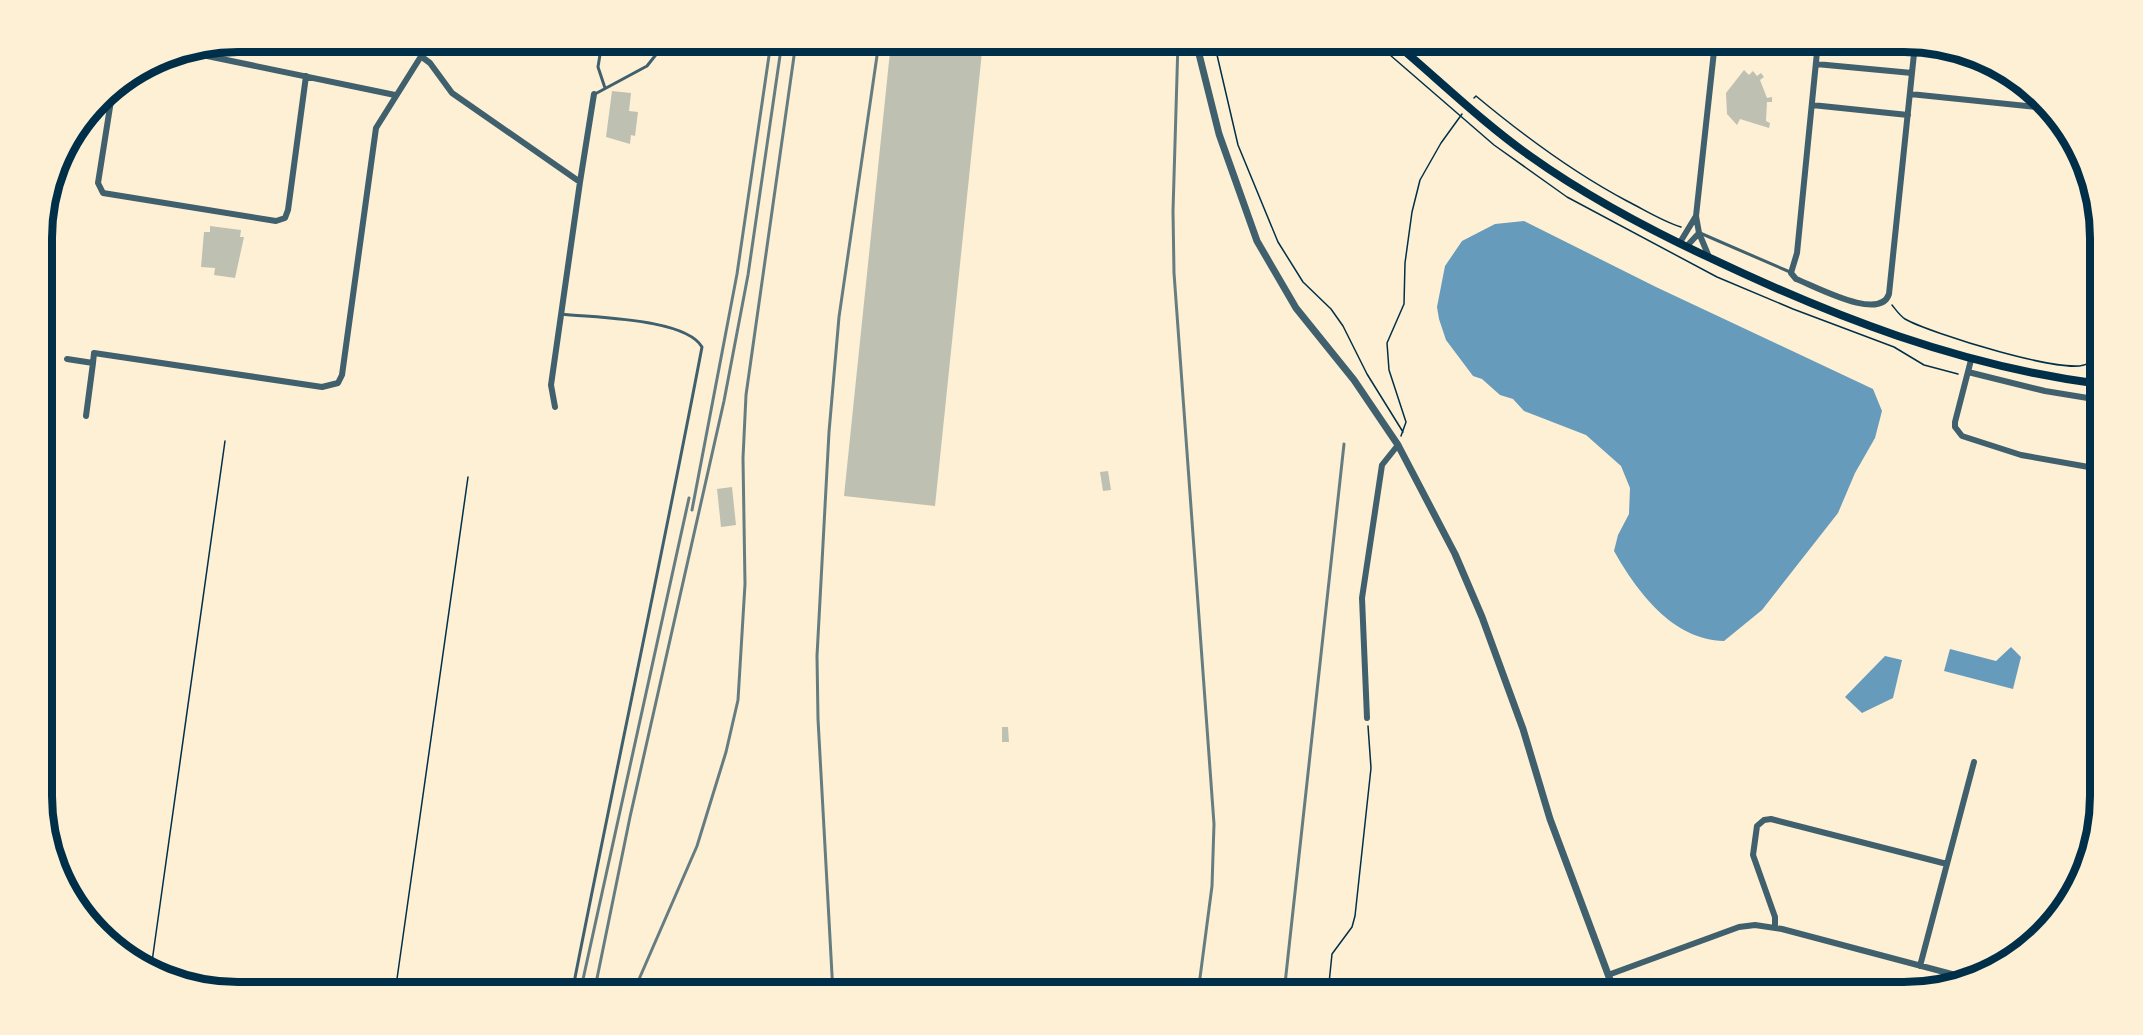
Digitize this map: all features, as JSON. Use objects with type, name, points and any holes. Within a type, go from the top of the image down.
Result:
[{"type":"main road","points":[[1406,52],[1532,157],[1605,205],[1683,245],[1794,296],[1884,332],[1971,360],[2090,382]]},
{"type":"street","points":[[1199,52],[1219,134],[1257,240],[1296,308],[1354,380],[1398,445],[1455,554],[1482,617],[1523,729],[1550,819],[1611,982]]},
{"type":"street","points":[[1709,257],[1699,233],[1696,216],[1714,52]]},
{"type":"street","points":[[1817,52],[1797,253],[1791,273],[1796,279],[1863,305],[1876,306],[1888,299],[1914,53]]},
{"type":"street","points":[[86,416],[94,353],[322,387],[338,383],[342,375],[376,128],[395,95],[424,53]]},
{"type":"street","points":[[206,56],[395,95]]},
{"type":"street","points":[[422,57],[430,63],[452,93],[580,182]]},
{"type":"street","points":[[1816,64],[1912,73]]},
{"type":"street","points":[[110,104],[98,183],[103,193],[276,221],[285,218],[288,210],[306,76]]},
{"type":"street","points":[[555,407],[551,385],[594,94]]},
{"type":"street","points":[[1910,94],[2036,107]]},
{"type":"street","points":[[1812,105],[1908,115]]},
{"type":"street","points":[[1683,245],[1687,228],[1696,216]]},
{"type":"street","points":[[1683,245],[1699,233]]},
{"type":"street","points":[[68,359],[93,363]]},
{"type":"street","points":[[1971,360],[1955,422],[1962,436],[2021,455],[2090,467]]},
{"type":"street","points":[[1968,372],[2045,391],[2090,398]]},
{"type":"street","points":[[1367,718],[1364,694],[1362,598],[1382,465],[1398,445]]},
{"type":"street","points":[[1920,966],[1974,762]]},
{"type":"street","points":[[1775,928],[1775,917],[1753,855],[1757,826],[1764,820],[1771,819],[1808,827],[1947,864]]},
{"type":"street","points":[[1608,975],[1740,927],[1755,925],[1775,928],[1956,975]]},
{"type":"lane","points":[[600,53],[598,67],[605,88]]},
{"type":"lane","points":[[594,94],[648,66],[658,53]]},
{"type":"lane","points":[[1699,233],[1791,273]]},
{"type":"lane","points":[[561,314],[674,327],[697,339],[702,347],[574,982]]},
{"type":"path","points":[[1216,52],[1238,145],[1278,242],[1303,282],[1331,309],[1343,326],[1367,374],[1403,432]]},
{"type":"path","points":[[1387,52],[1461,117],[1441,143],[1420,180],[1409,231],[1404,304],[1387,344],[1389,370],[1406,422],[1398,445]]},
{"type":"path","points":[[1476,96],[1530,140],[1573,169],[1667,222],[1687,228]]},
{"type":"path","points":[[1888,299],[1903,318],[1942,335],[2058,365],[2081,368],[2090,364]]},
{"type":"path","points":[[152,961],[225,441]]},
{"type":"path","points":[[397,982],[468,477]]},
{"type":"path","points":[[1329,982],[1332,954],[1352,927],[1355,916],[1371,768],[1367,718]]},
{"type":"water","points":[[1524,221],[1656,287],[1873,389],[1882,411],[1875,438],[1855,473],[1838,513],[1762,610],[1724,641],[1706,639],[1673,623],[1645,597],[1623,567],[1614,551],[1618,535],[1629,514],[1630,488],[1621,466],[1586,435],[1524,411],[1513,399],[1500,395],[1482,379],[1473,376],[1446,340],[1437,307],[1445,266],[1462,241],[1495,224]]},
{"type":"water","points":[[2011,647],[2021,657],[2013,689],[1944,671],[1950,649],[1996,661]]},
{"type":"water","points":[[1885,656],[1902,660],[1893,698],[1862,713],[1845,697]]},
{"type":"building","points":[[890,53],[982,53],[935,506],[844,496]]},
{"type":"building","points":[[1744,70],[1749,75],[1753,71],[1757,76],[1761,73],[1764,77],[1760,80],[1767,98],[1772,97],[1772,102],[1767,102],[1766,121],[1770,123],[1769,128],[1740,119],[1737,125],[1727,114],[1726,93]]},
{"type":"building","points":[[612,91],[631,93],[629,111],[638,112],[635,136],[631,135],[630,144],[606,137]]},
{"type":"building","points":[[210,226],[241,230],[240,237],[244,237],[235,278],[214,275],[215,268],[201,267],[204,232],[210,232]]},
{"type":"building","points":[[1108,471],[1111,490],[1103,491],[1100,472]]},
{"type":"building","points":[[732,487],[736,525],[721,527],[717,489]]},
{"type":"building","points":[[1002,727],[1008,727],[1009,742],[1002,742]]},
{"type":"railway","points":[[1178,52],[1173,211],[1174,273],[1214,824],[1212,886],[1199,982]]},
{"type":"railway","points":[[692,510],[737,274],[769,53]]},
{"type":"railway","points":[[596,982],[630,817],[724,401],[748,275],[780,53]]},
{"type":"railway","points":[[638,982],[697,846],[726,752],[738,700],[745,584],[743,458],[746,395],[794,53]]},
{"type":"railway","points":[[832,982],[818,719],[817,656],[829,432],[839,317],[877,53]]},
{"type":"railway","points":[[1285,982],[1344,444]]},
{"type":"railway","points":[[582,982],[689,498]]}]
